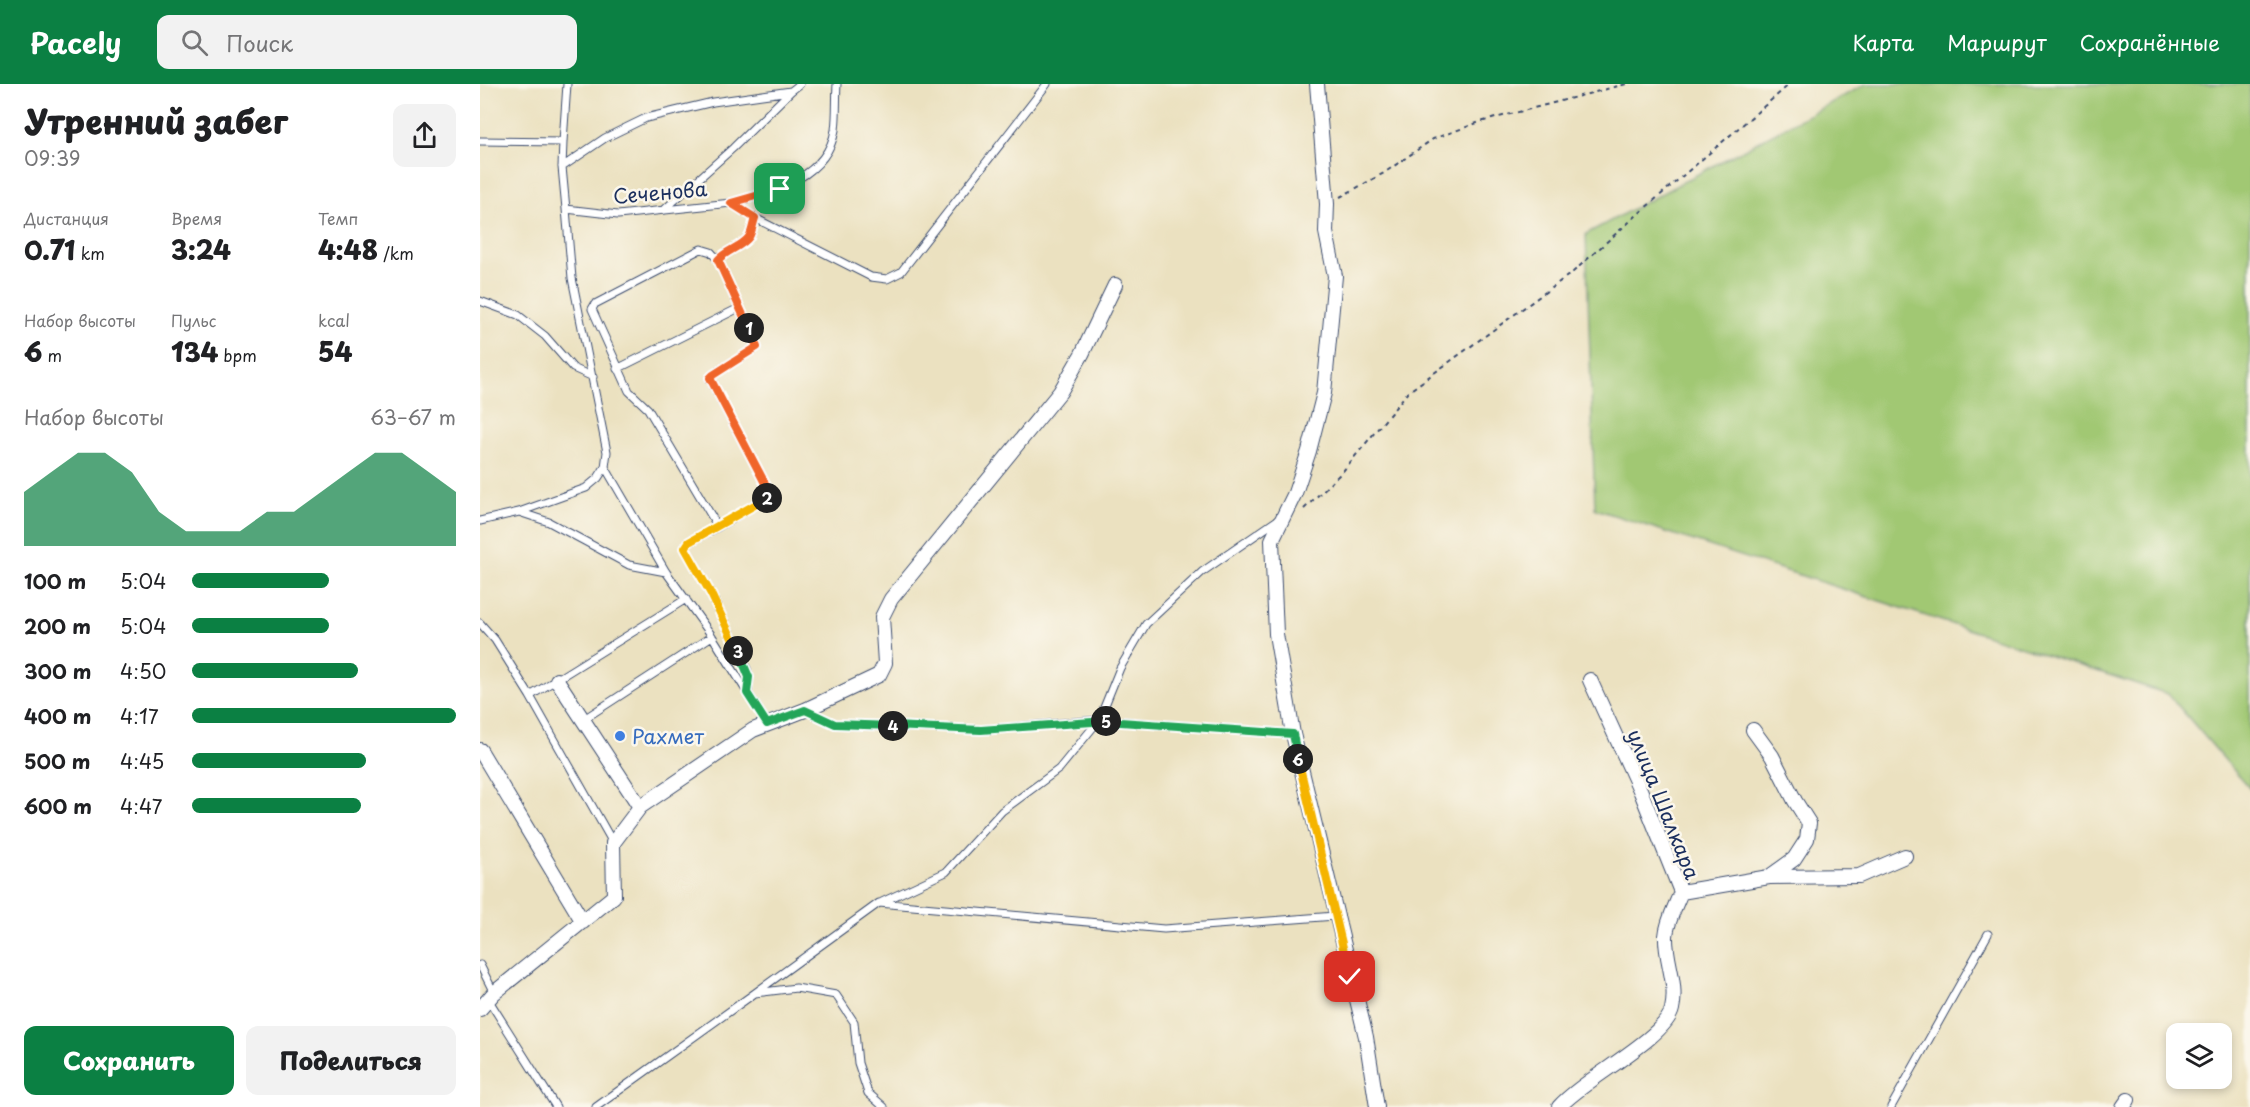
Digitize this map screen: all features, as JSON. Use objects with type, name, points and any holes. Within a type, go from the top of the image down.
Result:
[{"type":"street","points":[[1317,84],[1327,204],[1326,232],[1335,276],[1324,393],[1310,451],[1295,493],[1272,540],[1276,634],[1293,734],[1366,1037],[1377,1107]]},
{"type":"street","points":[[487,1000],[614,896],[613,843],[640,807],[738,739],[879,675],[885,663],[882,617],[891,599],[1060,392],[1082,354],[1115,285]]},
{"type":"street","points":[[557,680],[640,807]]},
{"type":"street","name":"улица Шалкара","points":[[1559,1107],[1578,1088],[1664,1025],[1672,1011],[1674,993],[1666,932],[1681,892],[1641,792],[1590,680]]},
{"type":"street","points":[[1753,730],[1772,756],[1809,823],[1807,839],[1794,859],[1769,877]]},
{"type":"street","points":[[480,750],[583,922]]},
{"type":"street","points":[[1681,892],[1769,877],[1859,876],[1905,856]]},
{"type":"lane","points":[[480,521],[519,512],[586,488],[598,478],[605,467],[607,452],[572,278],[562,167],[567,84]]},
{"type":"lane","points":[[664,210],[800,84]]},
{"type":"lane","points":[[731,203],[780,189],[813,170],[826,152],[835,132],[837,84]]},
{"type":"lane","name":"Сеченова","points":[[566,209],[618,215],[731,203],[755,218],[872,277],[887,279],[901,272],[1047,84]]},
{"type":"lane","points":[[562,167],[605,138],[646,118],[713,102],[791,91]]},
{"type":"lane","points":[[480,141],[563,142]]},
{"type":"lane","points":[[718,260],[723,254],[746,240],[750,235],[755,218]]},
{"type":"lane","points":[[718,527],[648,409],[629,391],[617,369],[592,309],[595,304],[702,249],[711,252],[718,260],[757,347],[710,378],[769,491],[769,495],[718,527],[689,542],[685,548],[711,594],[747,669],[749,677],[747,693]]},
{"type":"lane","points":[[480,301],[518,315],[545,336],[573,368],[593,377]]},
{"type":"lane","points":[[617,369],[738,308]]},
{"type":"lane","points":[[605,467],[666,572],[712,636],[767,724]]},
{"type":"lane","points":[[519,512],[549,522],[629,565],[666,572]]},
{"type":"lane","points":[[596,1107],[879,903],[946,872],[1002,812],[1059,770],[1099,720],[1120,668],[1146,624],[1202,572],[1282,518]]},
{"type":"lane","points":[[530,696],[686,599]]},
{"type":"lane","points":[[480,623],[495,640],[530,696],[613,843]]},
{"type":"lane","points":[[584,719],[712,636]]},
{"type":"lane","points":[[805,710],[835,724],[981,730],[1099,720],[1293,734]]},
{"type":"lane","points":[[879,903],[1164,929],[1335,916]]},
{"type":"lane","points":[[1891,1107],[1988,934]]},
{"type":"lane","points":[[480,965],[487,1000],[556,1107]]},
{"type":"lane","points":[[755,993],[796,988],[836,995],[854,1022],[858,1063],[868,1093],[884,1107]]},
{"type":"path","points":[[1327,204],[1384,173],[1433,139],[1480,122],[1626,84]]},
{"type":"path","points":[[1303,509],[1343,471],[1408,392],[1573,272],[1790,84]]},
{"type":"green space","points":[[1866,84],[2250,84],[2250,789],[2168,694],[1595,509],[1586,234]]},
{"type":"place","name":"Рахмет","points":[[620,736]]},
{"type":"route","points":[[780,189],[731,203],[755,218],[750,235],[746,240],[723,254],[718,260],[757,347],[710,378],[769,491],[769,495],[718,527],[686,543],[685,548],[711,594],[747,669],[749,677],[747,693],[767,724],[805,710],[835,724],[981,730],[1099,720],[1293,734],[1350,977]]}]
